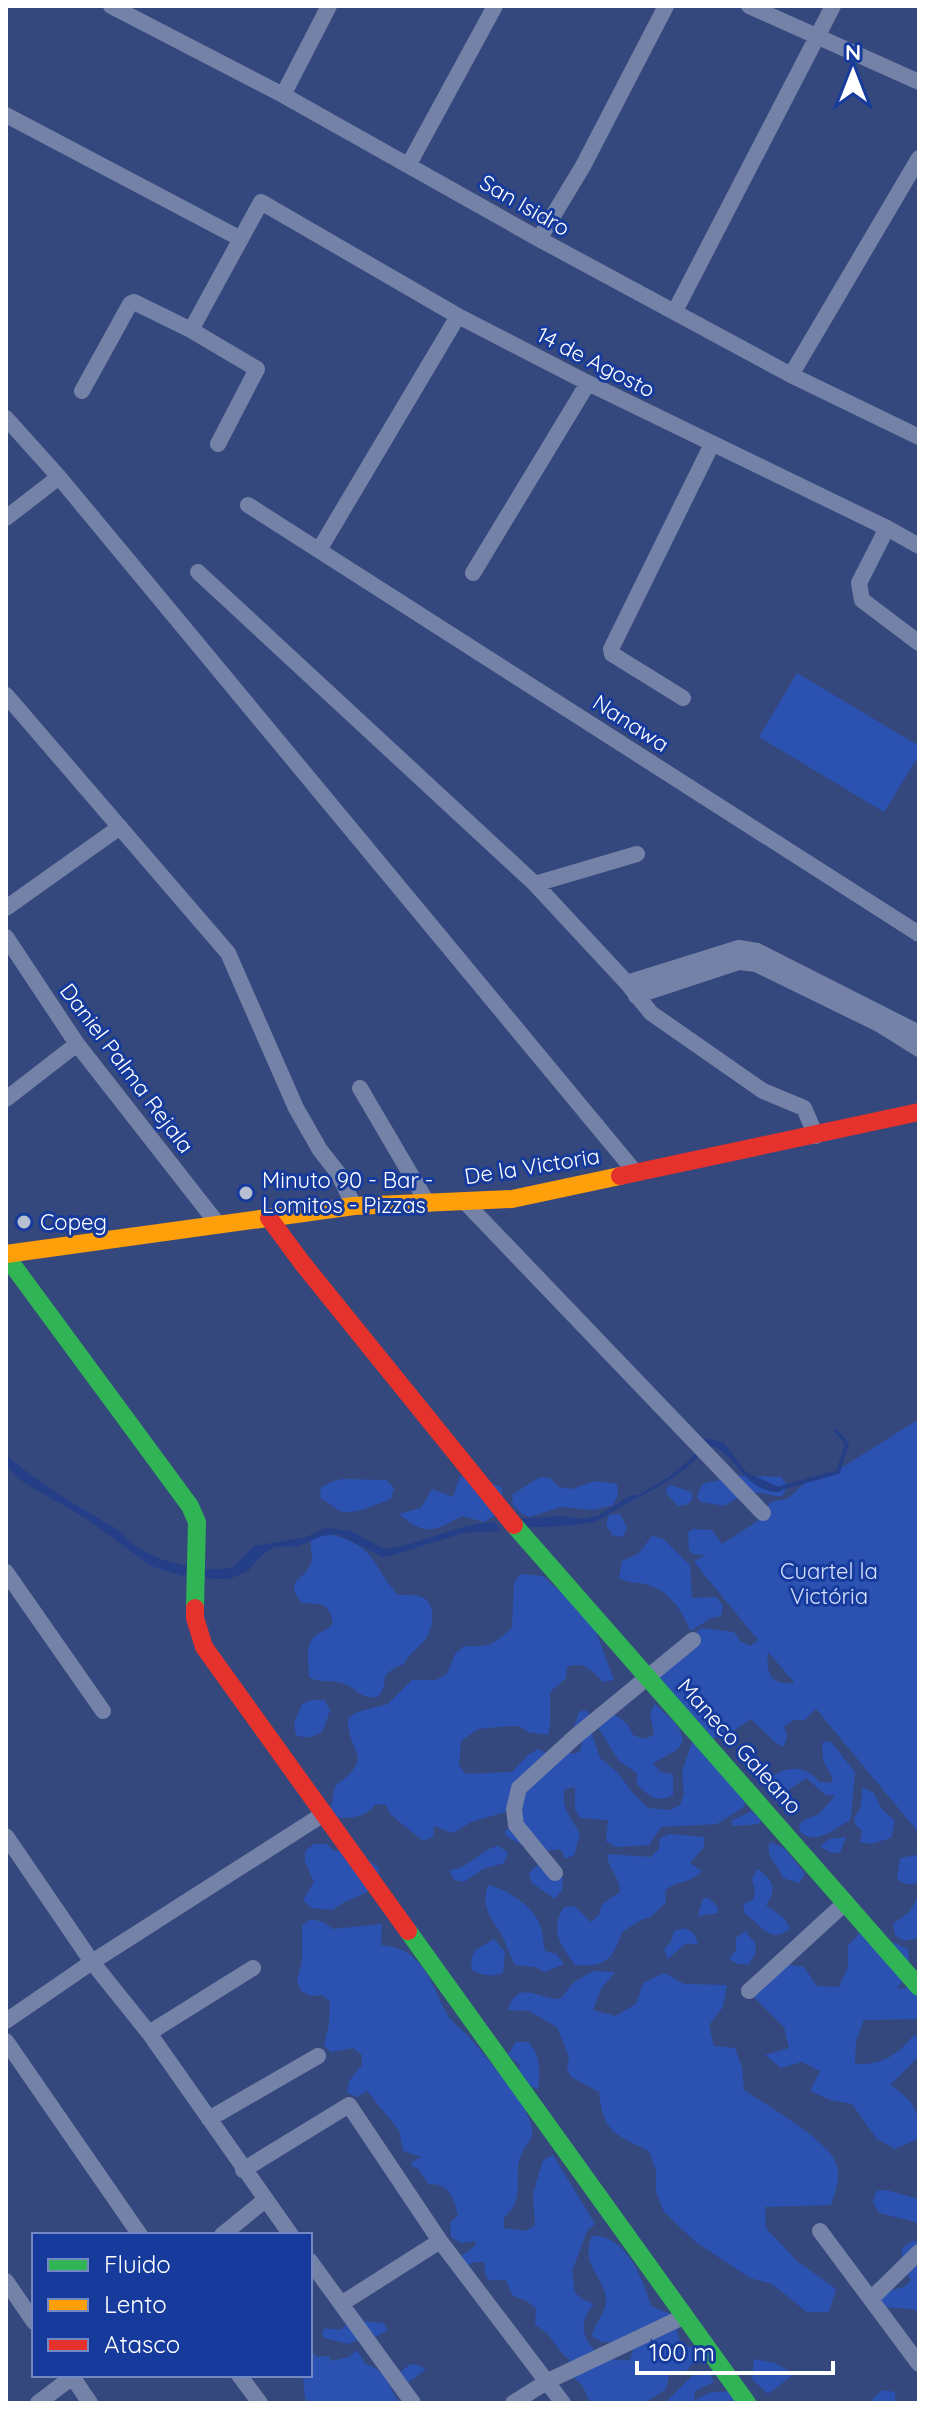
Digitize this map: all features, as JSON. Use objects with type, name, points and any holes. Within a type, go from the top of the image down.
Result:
[{"type":"street","name":"San Isidro","points":[[111,6],[283,95],[539,239],[791,375],[919,437]]},
{"type":"street","points":[[283,95],[329,6]]},
{"type":"street","points":[[409,164],[495,6]]},
{"type":"street","points":[[539,239],[583,166],[666,6]]},
{"type":"street","points":[[749,6],[919,82]]},
{"type":"street","points":[[675,311],[833,6]]},
{"type":"street","points":[[6,115],[241,239],[191,330]]},
{"type":"street","points":[[791,375],[919,158]]},
{"type":"street","name":"14 de Agosto","points":[[241,239],[261,202],[458,316],[919,546]]},
{"type":"street","points":[[82,391],[130,304],[134,302],[191,330],[257,369],[218,444]]},
{"type":"street","points":[[319,550],[458,316]]},
{"type":"street","points":[[473,573],[588,383]]},
{"type":"street","points":[[6,418],[59,477],[636,1173]]},
{"type":"street","points":[[683,698],[612,654],[611,649],[712,444]]},
{"type":"street","points":[[6,518],[59,477]]},
{"type":"street","name":"Nanawa","points":[[248,505],[919,934]]},
{"type":"street","points":[[887,528],[859,583],[859,591],[862,600],[919,643]]},
{"type":"street","points":[[198,572],[535,884],[661,1021],[763,1091],[804,1108],[816,1136]]},
{"type":"street","points":[[6,695],[228,953],[296,1108],[320,1150],[338,1173],[354,1206]]},
{"type":"street","points":[[6,908],[120,827]]},
{"type":"street","points":[[535,884],[637,854]]},
{"type":"street","name":"Daniel Palma Rejala","points":[[6,937],[77,1044],[217,1223]]},
{"type":"street","points":[[632,990],[757,951],[919,1033]]},
{"type":"street","points":[[739,955],[879,1024],[919,1049]]},
{"type":"street","points":[[6,1099],[77,1044]]},
{"type":"street","points":[[360,1088],[428,1204]]},
{"type":"street","name":"De la Victoria","points":[[6,1255],[354,1206],[512,1199],[919,1112]]},
{"type":"street","points":[[465,1202],[763,1513]]},
{"type":"street","name":"Maneco Galeano","points":[[269,1218],[501,1507],[524,1540],[919,1987]]},
{"type":"street","points":[[6,1255],[190,1506],[197,1522],[195,1618],[204,1647],[747,2403]]},
{"type":"street","points":[[6,1572],[103,1711]]},
{"type":"street","points":[[555,1873],[516,1825],[514,1809],[519,1788],[576,1736],[693,1640]]},
{"type":"street","points":[[6,2021],[92,1962],[325,1813]]},
{"type":"street","points":[[6,1836],[92,1962],[149,2033],[290,2233]]},
{"type":"street","points":[[749,1991],[846,1902]]},
{"type":"street","points":[[149,2033],[253,1968]]},
{"type":"street","points":[[6,2041],[139,2233]]},
{"type":"street","points":[[209,2119],[318,2056]]},
{"type":"street","points":[[243,2170],[349,2105],[440,2241],[563,2403]]},
{"type":"street","points":[[224,2233],[265,2200]]},
{"type":"street","points":[[820,2231],[919,2364]]},
{"type":"street","points":[[341,2304],[440,2241]]},
{"type":"street","points":[[871,2299],[919,2252]]},
{"type":"street","points":[[312,2264],[413,2403]]},
{"type":"street","points":[[6,2281],[32,2319]]},
{"type":"street","points":[[513,2403],[548,2381],[685,2316]]},
{"type":"street","points":[[38,2403],[72,2377]]},
{"type":"street","points":[[74,2377],[90,2403]]},
{"type":"street","points":[[240,2377],[260,2403]]},
{"type":"green space","points":[[797,673],[919,746],[919,755],[884,812],[759,737]]},
{"type":"green space","name":"Cuartel la Victória","points":[[919,1419],[919,1833],[816,1709],[805,1720],[794,1720],[784,1726],[787,1736],[784,1747],[751,1719],[733,1731],[712,1739],[655,1675],[701,1628],[734,1632],[740,1641],[750,1646],[758,1640],[694,1562],[705,1555],[693,1554],[689,1550],[688,1533],[693,1529],[712,1530],[722,1544],[769,1514],[767,1507],[771,1502],[787,1499],[813,1476],[827,1477]],"holes":[[[768,1652],[794,1682],[774,1680],[769,1672]]]},
{"type":"green space","points":[[723,1475],[781,1477],[788,1486],[782,1496],[751,1493],[724,1506],[701,1502],[697,1497],[702,1486],[718,1481]]},
{"type":"green space","points":[[460,1476],[483,1479],[502,1488],[502,1512],[484,1522],[462,1516],[444,1526],[429,1529],[416,1526],[399,1514],[421,1508],[432,1489],[453,1497]]},
{"type":"green space","points":[[540,1477],[550,1478],[559,1487],[572,1489],[595,1481],[617,1484],[618,1495],[613,1505],[593,1510],[561,1507],[530,1517],[513,1505],[512,1495]]},
{"type":"green space","points":[[342,1479],[386,1480],[394,1488],[391,1499],[357,1511],[338,1510],[321,1499],[320,1488]]},
{"type":"green space","points":[[670,1485],[692,1492],[692,1500],[678,1506],[667,1494],[666,1489]]},
{"type":"green space","points":[[620,1514],[627,1527],[623,1537],[612,1535],[606,1525],[609,1515]]},
{"type":"green space","points":[[321,1532],[361,1547],[398,1595],[424,1598],[431,1607],[432,1624],[428,1635],[404,1664],[385,1676],[384,1687],[378,1697],[362,1695],[341,1683],[309,1677],[308,1654],[312,1639],[333,1623],[329,1611],[323,1606],[302,1603],[294,1585],[311,1563],[311,1536]]},
{"type":"green space","points":[[652,1536],[663,1539],[690,1565],[692,1598],[716,1597],[723,1606],[721,1616],[711,1618],[691,1631],[678,1608],[662,1591],[619,1578],[622,1561],[638,1554]]},
{"type":"green space","points":[[520,1574],[543,1576],[592,1621],[614,1680],[603,1682],[583,1666],[567,1667],[566,1678],[550,1692],[548,1735],[528,1732],[519,1726],[508,1726],[478,1729],[461,1741],[459,1765],[466,1774],[512,1772],[538,1749],[549,1754],[513,1810],[471,1822],[453,1833],[434,1826],[433,1837],[423,1841],[390,1814],[386,1805],[376,1804],[358,1816],[337,1817],[331,1807],[335,1786],[348,1776],[358,1761],[348,1718],[357,1712],[388,1704],[412,1680],[436,1680],[447,1674],[455,1654],[464,1646],[491,1644],[501,1638],[512,1627],[514,1583]]},
{"type":"green space","points":[[324,1700],[330,1710],[323,1731],[310,1737],[296,1735],[294,1724],[302,1704]]},
{"type":"green space","points":[[655,1704],[675,1723],[682,1735],[678,1749],[653,1764],[661,1772],[673,1774],[673,1795],[662,1799],[649,1795],[637,1784],[637,1773],[619,1761],[595,1723],[608,1713],[624,1721],[633,1735],[644,1739],[654,1735],[650,1713]]},
{"type":"green space","points":[[585,1710],[589,1714],[589,1725],[600,1758],[618,1773],[648,1808],[670,1810],[680,1805],[684,1794],[682,1772],[692,1742],[747,1797],[744,1807],[717,1824],[661,1827],[649,1845],[616,1847],[606,1841],[608,1820],[580,1818],[575,1809],[575,1787],[565,1789],[564,1795],[568,1813],[580,1834],[574,1856],[564,1858],[559,1849],[532,1848],[506,1836],[505,1831],[511,1828],[517,1796],[567,1752],[575,1754],[580,1751],[582,1741],[574,1727],[579,1712]]},
{"type":"green space","points":[[827,1741],[855,1772],[851,1817],[831,1832],[819,1837],[806,1836],[800,1832],[802,1821],[819,1814],[835,1796],[826,1795],[806,1778],[783,1794],[773,1793],[765,1786],[777,1774],[791,1769],[806,1771],[819,1782],[830,1783],[833,1779],[823,1760],[822,1743]]},
{"type":"green space","points":[[863,1787],[874,1793],[881,1808],[895,1821],[891,1838],[871,1844],[860,1842],[862,1831],[854,1818],[860,1809]]},
{"type":"green space","points":[[752,1811],[761,1820],[759,1824],[733,1826],[731,1821]]},
{"type":"green space","points":[[670,1834],[704,1837],[704,1847],[690,1863],[702,1871],[665,1891],[666,1902],[651,1917],[622,1932],[615,1950],[606,1960],[594,1965],[575,1965],[561,1944],[557,1931],[564,1907],[575,1906],[591,1922],[599,1915],[602,1904],[620,1892],[607,1854],[651,1857],[659,1849],[660,1838]]},
{"type":"green space","points":[[846,1837],[840,1853],[829,1852],[820,1846],[829,1839]]},
{"type":"green space","points":[[770,1842],[784,1848],[805,1874],[799,1883],[783,1878],[770,1857]]},
{"type":"green space","points":[[314,1844],[326,1844],[335,1851],[358,1852],[379,1868],[373,1885],[362,1895],[333,1910],[311,1908],[303,1900],[314,1882],[305,1862],[305,1851]]},
{"type":"green space","points":[[499,1846],[508,1853],[504,1863],[483,1869],[464,1882],[454,1880],[449,1870],[462,1867]]},
{"type":"green space","points":[[917,1855],[919,1882],[899,1881],[900,1858]]},
{"type":"green space","points":[[548,1864],[563,1879],[562,1890],[555,1899],[532,1883],[529,1873],[536,1866]]},
{"type":"green space","points":[[757,1869],[772,1885],[772,1894],[766,1905],[785,1919],[790,1929],[782,1933],[771,1934],[745,1914],[743,1904],[753,1900],[755,1890],[752,1879]]},
{"type":"green space","points":[[488,1885],[510,1894],[532,1912],[541,1928],[545,1951],[556,1954],[564,1964],[545,1972],[535,1967],[515,1965],[488,1911]]},
{"type":"green space","points":[[919,1895],[919,1938],[904,1941],[895,1935],[893,1924],[910,1911]]},
{"type":"green space","points":[[703,1898],[709,1898],[718,1907],[718,1913],[698,1916]]},
{"type":"green space","points":[[311,1919],[333,1929],[382,1924],[381,1945],[406,1952],[423,1968],[448,2016],[506,2082],[529,2118],[532,2132],[519,2164],[515,2203],[504,2218],[504,2228],[526,2231],[535,2225],[533,2194],[543,2160],[553,2155],[595,2224],[587,2231],[572,2271],[575,2293],[594,2304],[584,2325],[585,2335],[597,2352],[606,2357],[630,2360],[633,2350],[625,2342],[602,2342],[592,2336],[606,2301],[602,2284],[590,2263],[589,2246],[592,2236],[604,2237],[624,2250],[638,2271],[651,2306],[673,2315],[683,2346],[694,2347],[700,2356],[683,2374],[670,2371],[666,2389],[645,2403],[590,2403],[583,2386],[571,2375],[569,2359],[547,2333],[535,2325],[536,2309],[512,2295],[506,2280],[486,2277],[484,2262],[474,2262],[461,2270],[461,2256],[475,2246],[476,2241],[461,2243],[451,2237],[450,2223],[458,2215],[450,2193],[442,2186],[429,2184],[417,2168],[411,2166],[421,2157],[403,2151],[399,2130],[367,2091],[357,2097],[347,2092],[349,2081],[362,2065],[362,2055],[353,2048],[331,2052],[324,2045],[330,2002],[322,1995],[311,1996],[301,1991],[297,1981],[302,1960],[302,1926]]},
{"type":"green space","points":[[685,1928],[694,1934],[698,1944],[685,1944],[668,1959],[664,1949],[671,1942],[674,1931]]},
{"type":"green space","points":[[863,1929],[908,1949],[910,1971],[897,1989],[911,1987],[919,1991],[919,2019],[864,2020],[856,2041],[855,2064],[865,2064],[888,2058],[913,2036],[919,2035],[919,2056],[890,2085],[914,2107],[918,2139],[895,2149],[877,2139],[852,2104],[830,2100],[810,2091],[820,2071],[802,2062],[781,2068],[765,2055],[789,2048],[784,2027],[753,1996],[780,1963],[804,1967],[817,1986],[839,1987],[848,1967],[848,1946]]},
{"type":"green space","points":[[745,1931],[756,1944],[755,1954],[749,1964],[738,1964],[729,1959],[736,1950],[736,1938]]},
{"type":"green space","points":[[494,1939],[505,1952],[503,1973],[488,1975],[472,1970],[471,1960],[475,1950]]},
{"type":"green space","points":[[593,1971],[615,1972],[601,1989],[593,2010],[615,2016],[636,2004],[643,1983],[664,1973],[684,1984],[727,1985],[723,2007],[709,2025],[714,2046],[735,2048],[742,2068],[744,2090],[822,2144],[836,2163],[838,2179],[831,2205],[765,2207],[766,2228],[797,2261],[836,2289],[829,2312],[807,2312],[772,2284],[750,2278],[697,2243],[664,2212],[656,2192],[656,2171],[649,2151],[619,2136],[604,2116],[599,2092],[571,2077],[567,2068],[569,2057],[557,2027],[529,2011],[508,2010],[512,2000],[523,1992],[560,1999],[574,1982]]},
{"type":"green space","points":[[516,2042],[528,2042],[535,2052],[539,2070],[538,2089],[530,2086],[519,2071],[520,2065],[508,2055]]},
{"type":"green space","points":[[886,2190],[919,2199],[919,2223],[879,2213],[873,2202],[876,2191]]},
{"type":"green space","points":[[912,2241],[919,2242],[919,2312],[867,2306],[871,2296],[904,2287],[911,2280],[904,2265],[902,2248]]},
{"type":"green space","points":[[348,2322],[383,2323],[388,2330],[370,2340],[349,2344],[324,2338],[322,2333],[325,2328],[341,2330]]},
{"type":"green space","points":[[357,2350],[365,2364],[384,2375],[400,2403],[308,2402],[303,2377],[312,2377],[312,2353],[317,2357],[328,2356],[332,2361],[349,2357]]},
{"type":"green space","points":[[754,2359],[775,2363],[794,2374],[768,2394],[752,2379]]},
{"type":"green space","points":[[415,2364],[426,2369],[409,2382],[403,2382],[397,2375]]},
{"type":"green space","points":[[697,2371],[709,2372],[714,2382],[695,2391],[694,2403],[665,2403]]},
{"type":"green space","points":[[883,2390],[895,2392],[895,2403],[871,2403],[874,2397]]},
{"type":"green space","points":[[729,2391],[740,2403],[697,2403],[697,2399],[708,2393]]},
{"type":"shaded area","points":[[708,1438],[724,1443],[746,1472],[779,1487],[781,1492],[757,1486],[725,1454],[707,1445],[679,1474],[598,1520],[521,1528],[515,1519],[560,1516],[584,1519],[599,1515],[669,1477],[692,1458],[702,1441]]},
{"type":"shaded area","points":[[6,1455],[45,1485],[118,1530],[140,1549],[187,1566],[185,1577],[151,1566],[87,1519],[23,1482],[6,1466]]},
{"type":"shaded area","points":[[494,1522],[501,1531],[463,1533],[387,1557],[337,1534],[322,1536],[298,1546],[275,1547],[262,1555],[248,1571],[229,1579],[210,1579],[201,1575],[202,1570],[232,1568],[254,1546],[306,1537],[326,1528],[351,1531],[384,1549],[466,1526]]},
{"type":"waterway","points":[[777,1489],[838,1472],[847,1444],[836,1431]]},
{"type":"traffic: fast","points":[[6,1256],[190,1506],[197,1522],[195,1608]]},
{"type":"traffic: fast","points":[[514,1525],[919,1987]]},
{"type":"traffic: fast","points":[[408,1931],[747,2403]]},
{"type":"traffic: slow","points":[[6,1254],[354,1206],[512,1199],[620,1176]]},
{"type":"traffic: jam","points":[[620,1176],[919,1112]]},
{"type":"traffic: jam","points":[[269,1218],[514,1525]]},
{"type":"traffic: jam","points":[[195,1608],[204,1647],[408,1931]]},
{"type":"place","name":"Minuto 90 - Bar - Lomitos - Pizzas","points":[[246,1193]]},
{"type":"place","name":"Copeg","points":[[24,1222]]}]
